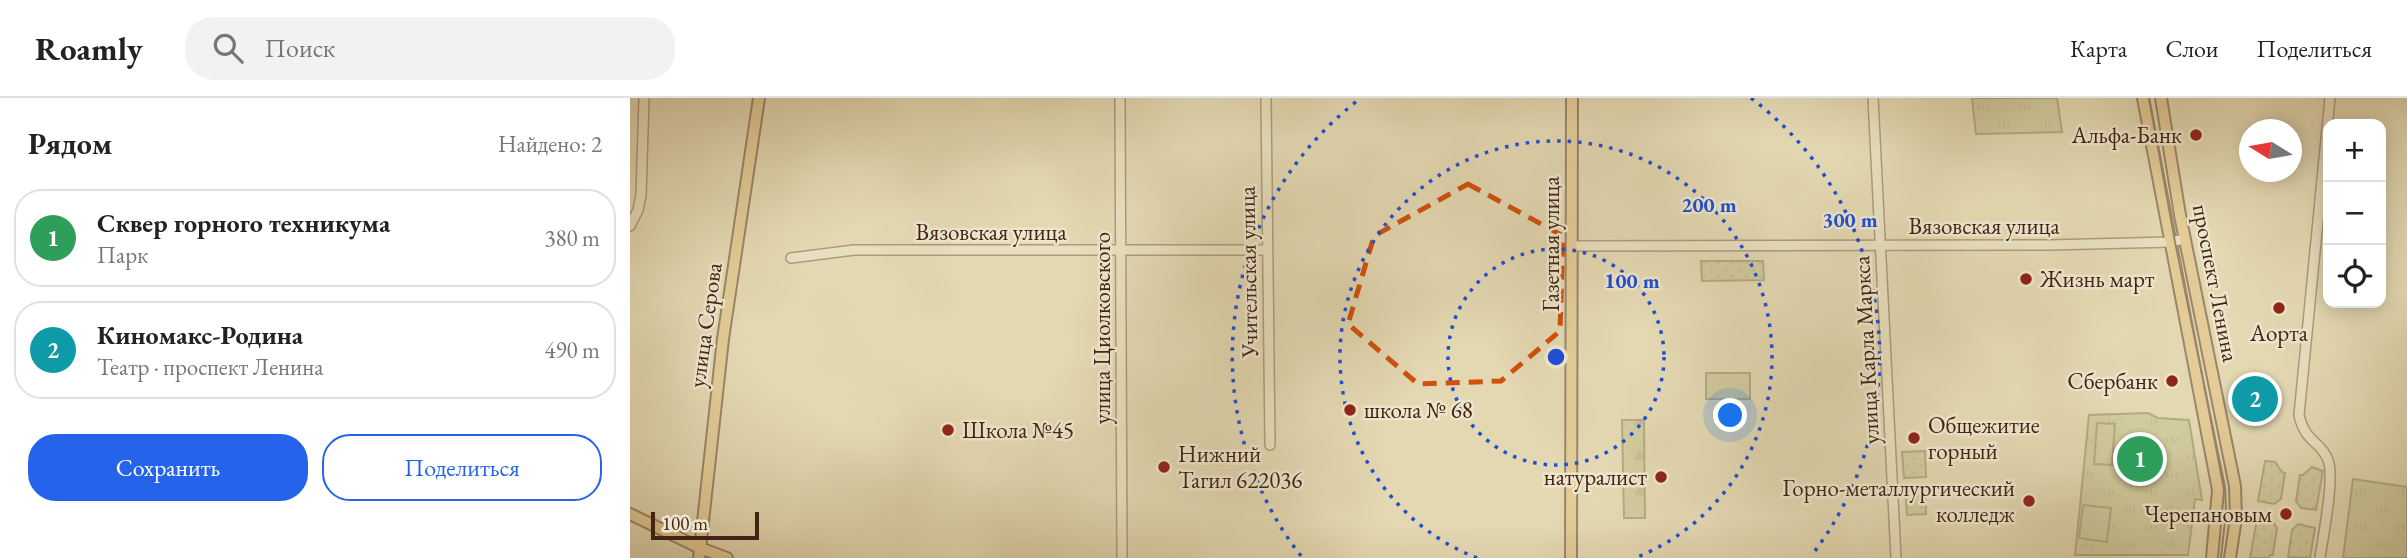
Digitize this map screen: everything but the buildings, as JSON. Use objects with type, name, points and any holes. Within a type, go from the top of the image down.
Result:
[{"type":"main road","name":"улица Серова","points":[[699,553],[723,340],[759,98]]},
{"type":"main road","name":"Газетная улица","points":[[1571,558],[1572,98]]},
{"type":"main road","name":"проспект Ленина","points":[[2143,98],[2218,490],[2213,558]]},
{"type":"main road","name":"проспект Ленина","points":[[2161,98],[2185,239],[2235,486],[2236,518],[2230,558]]},
{"type":"main road","points":[[630,514],[699,553],[727,558]]},
{"type":"street","points":[[630,226],[638,210],[642,186],[644,98]]},
{"type":"street","name":"улица Циолковского","points":[[1120,98],[1122,558]]},
{"type":"street","name":"Учительская улица","points":[[1266,98],[1270,445]]},
{"type":"street","name":"улица Карла Маркса","points":[[1873,98],[1896,558]]},
{"type":"street","points":[[2320,558],[2331,470],[2326,455],[2302,428],[2299,415],[2330,98]]},
{"type":"street","name":"Вязовская улица","points":[[1572,246],[1880,246],[2170,242],[2185,239]]},
{"type":"street","name":"Вязовская улица","points":[[791,258],[846,251],[1267,250]]},
{"type":"highlighted area","points":[[1468,184],[1563,236],[1560,331],[1501,381],[1418,384],[1348,324],[1374,236]]},
{"type":"green space","points":[[1972,98],[2057,98],[2062,132],[1976,134]]},
{"type":"green space","points":[[1701,261],[1763,261],[1764,280],[1702,281]]},
{"type":"green space","points":[[1706,373],[1750,373],[1750,399],[1706,399]]},
{"type":"green space","points":[[2148,413],[2158,418],[2189,420],[2202,500],[2195,499],[2188,555],[2075,555],[2089,415]]},
{"type":"green space","points":[[1622,420],[1644,420],[1645,518],[1624,518]]},
{"type":"green space","points":[[2097,423],[2115,424],[2112,465],[2094,464]]},
{"type":"green space","points":[[1925,451],[1926,477],[1904,478],[1902,452]]},
{"type":"green space","points":[[2265,461],[2275,462],[2285,473],[2281,499],[2274,504],[2258,501]]},
{"type":"green space","points":[[2312,467],[2323,471],[2316,510],[2301,508],[2296,501],[2300,475]]},
{"type":"green space","points":[[2353,479],[2407,487],[2407,558],[2343,558]]},
{"type":"green space","points":[[1925,485],[1926,514],[1907,515],[1905,486]]},
{"type":"green space","points":[[2083,505],[2111,508],[2107,542],[2079,538]]},
{"type":"green space","points":[[2257,519],[2272,521],[2277,528],[2273,555],[2269,558],[2250,558]]},
{"type":"green space","points":[[2298,524],[2315,528],[2310,558],[2288,557],[2292,530]]},
{"type":"tram line","points":[[2149,98],[2225,487],[2226,511],[2221,558]]},
{"type":"place","name":"Альфа-Банк","points":[[2196,135]]},
{"type":"place","name":"Жизнь март","points":[[2026,279]]},
{"type":"place","name":"Аорта","points":[[2279,308]]},
{"type":"place","name":"Сбербанк","points":[[2172,381]]},
{"type":"place","name":"Киномакс-Родина","points":[[2255,399]]},
{"type":"place","name":"школа № 68","points":[[1350,410]]},
{"type":"place","name":"Школа №45","points":[[948,430]]},
{"type":"place","name":"Общежитие горный","points":[[1914,438]]},
{"type":"place","name":"Сквер горного техникума","points":[[2140,459]]},
{"type":"place","name":"Нижний Тагил 622036","points":[[1164,467]]},
{"type":"place","name":"натуралист","points":[[1661,477]]},
{"type":"place","name":"Горно-металлургический колледж","points":[[2029,501]]},
{"type":"place","name":"Черепановым","points":[[2286,514]]}]
